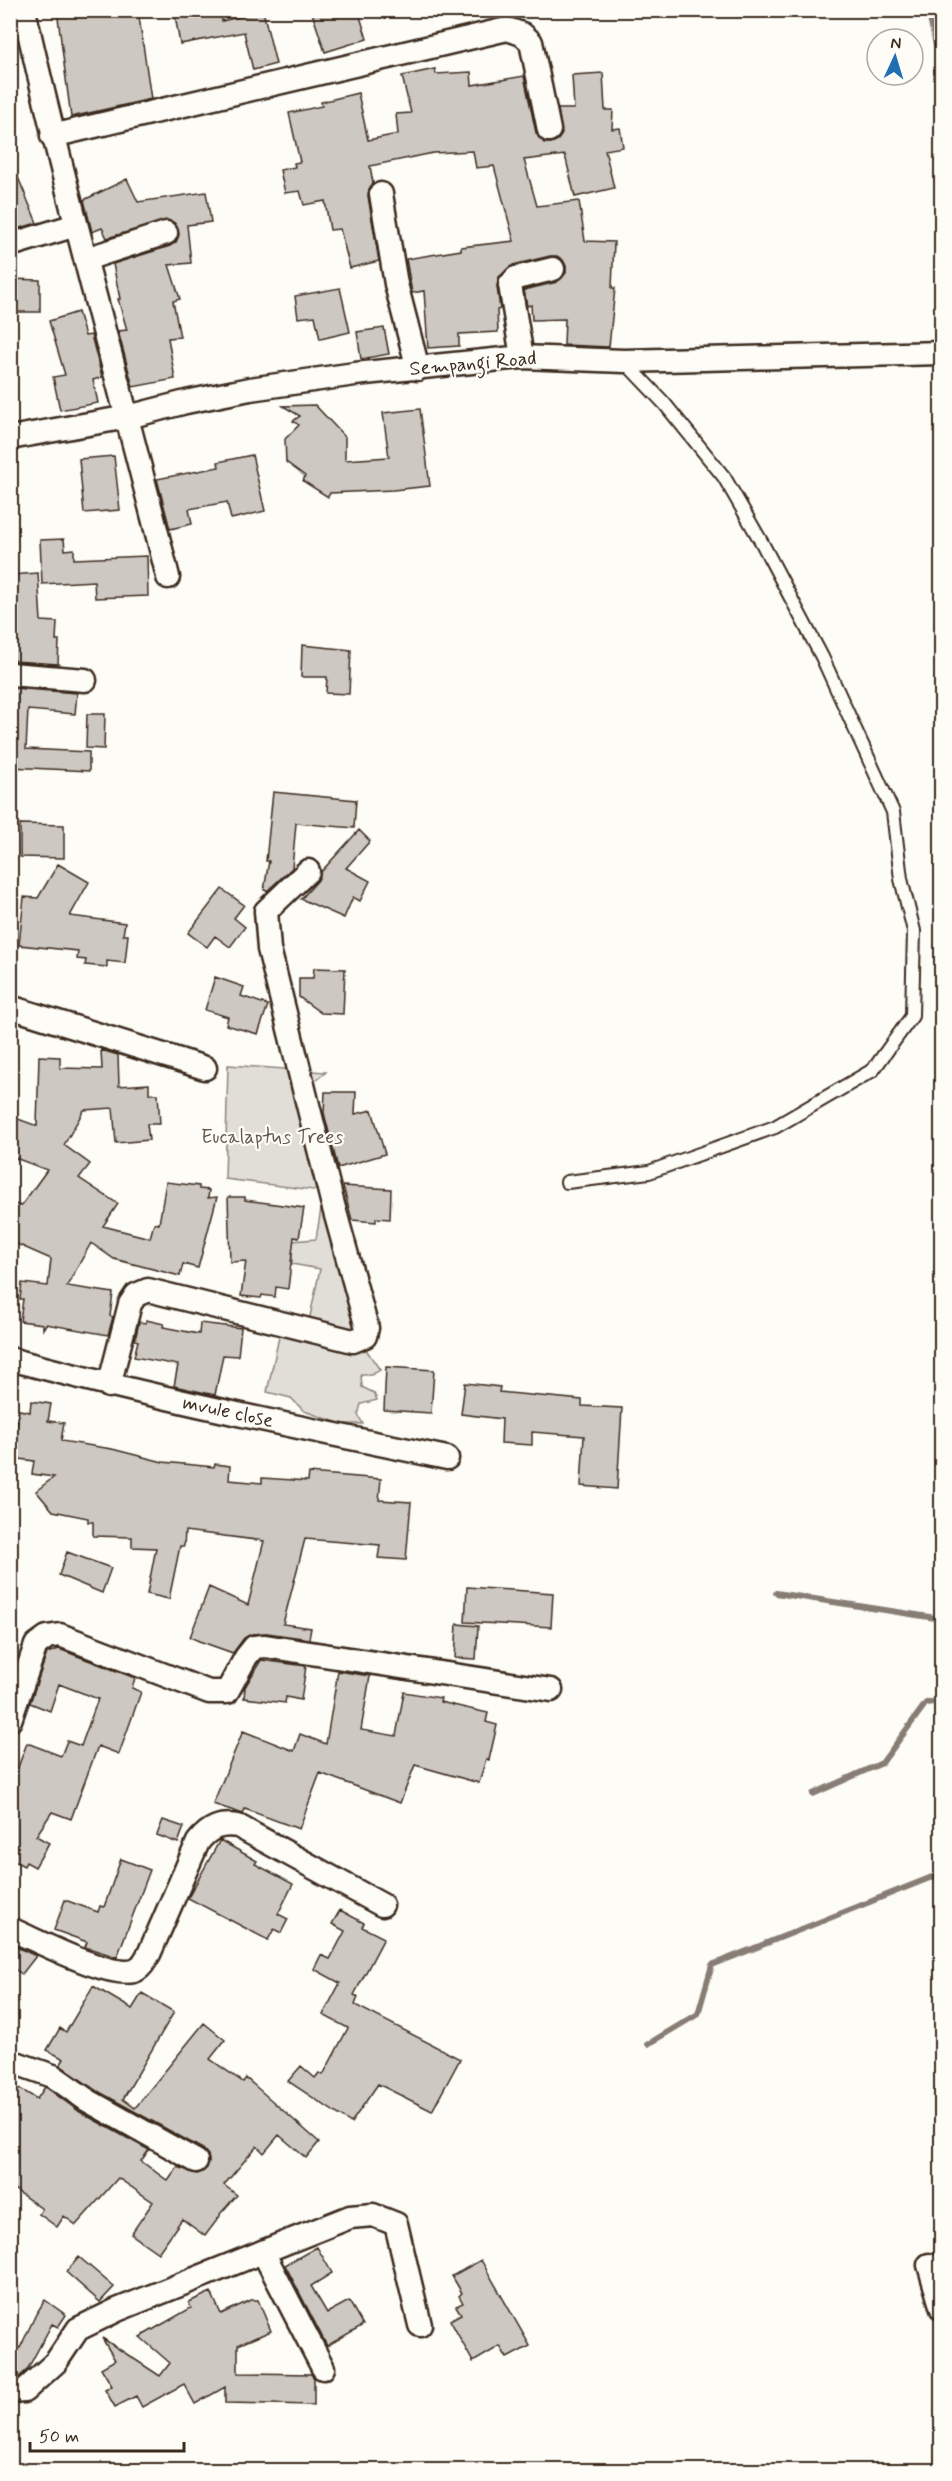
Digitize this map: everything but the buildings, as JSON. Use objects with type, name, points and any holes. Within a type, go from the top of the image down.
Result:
[{"type":"street","points":[[24,10],[52,136],[128,417],[168,577]]},
{"type":"street","points":[[52,136],[507,29],[522,34],[531,42],[549,130]]},
{"type":"street","points":[[381,194],[396,284],[418,369]]},
{"type":"street","points":[[10,245],[76,225]]},
{"type":"street","points":[[86,260],[166,233]]},
{"type":"street","points":[[522,357],[510,285],[516,278],[553,269]]},
{"type":"street","name":"Sempangi Road","points":[[10,438],[128,417],[250,389],[522,357],[624,361],[942,353]]},
{"type":"street","points":[[10,674],[85,680]]},
{"type":"street","points":[[109,1386],[130,1304],[136,1295],[148,1290],[353,1341],[365,1336],[367,1328],[332,1201],[269,949],[266,911],[308,871]]},
{"type":"street","points":[[10,1007],[205,1068]]},
{"type":"street","name":"mvule close","points":[[10,1359],[109,1386],[447,1458]]},
{"type":"street","points":[[10,1720],[36,1645],[47,1637],[60,1635],[209,1692],[220,1694],[227,1692],[232,1686],[246,1657],[254,1647],[266,1646],[551,1690]]},
{"type":"street","points":[[10,1929],[108,1970],[135,1971],[149,1954],[198,1842],[207,1831],[225,1824],[238,1826],[382,1905]]},
{"type":"street","points":[[10,2061],[53,2076],[87,2100],[196,2162]]},
{"type":"street","points":[[10,2392],[24,2391],[56,2362],[78,2329],[117,2310],[350,2217],[373,2215],[396,2224],[420,2325]]},
{"type":"street","points":[[263,2252],[323,2368]]},
{"type":"street","points":[[929,2265],[942,2309]]},
{"type":"lane","points":[[567,1182],[650,1172],[775,1127],[873,1070],[912,1016],[914,931],[901,879],[893,812],[822,657],[762,543],[724,477],[664,403],[624,361]]},
{"type":"green space","name":"Eucalaptus Trees","points":[[228,1065],[326,1072],[315,1081],[312,1088],[329,1192],[225,1179]]},
{"type":"green space","points":[[321,1209],[325,1210],[357,1333],[309,1321],[320,1269],[292,1264],[292,1241],[316,1239]]},
{"type":"green space","points":[[281,1328],[365,1348],[380,1370],[371,1375],[361,1375],[362,1387],[374,1393],[377,1400],[361,1404],[358,1415],[363,1424],[342,1424],[304,1411],[291,1398],[267,1392]]},
{"type":"waterway","points":[[928,10],[942,71]]},
{"type":"waterway","points":[[776,1593],[942,1619]]},
{"type":"waterway","points":[[813,1794],[882,1763],[926,1703],[942,1701]]},
{"type":"waterway","points":[[648,2044],[698,2014],[712,1965],[942,1873]]}]
